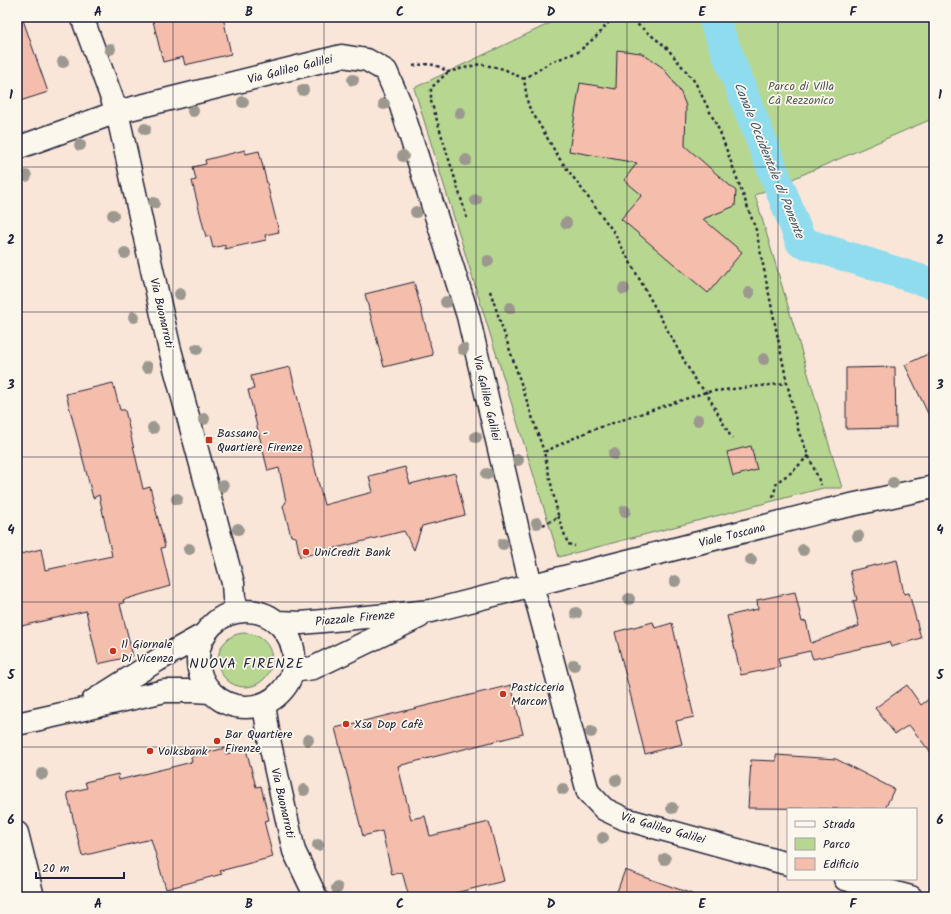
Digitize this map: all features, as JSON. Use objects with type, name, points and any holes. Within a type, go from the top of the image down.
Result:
[{"type":"street","name":"Via Buonarroti","points":[[82,17],[117,112],[169,346],[231,575],[234,598],[238,611]]},
{"type":"street","name":"Via Galileo Galilei","points":[[17,148],[117,112],[342,56],[367,60],[386,71],[400,103],[468,316],[531,586],[540,614],[588,792],[604,810],[625,819],[787,864]]},
{"type":"street","name":"Viale Toscana","points":[[531,586],[828,510],[934,487]]},
{"type":"street","name":"Piazzale Firenze","points":[[279,622],[301,623],[431,611],[531,586]]},
{"type":"street","name":"Piazzale Firenze","points":[[252,610],[269,616],[279,622],[290,637],[294,648],[295,660],[293,671],[287,685],[282,691],[276,697],[264,704],[250,707],[236,706],[222,701],[211,692],[202,680],[198,665],[198,649],[203,635],[211,625],[222,617],[238,611],[252,610]]},
{"type":"street","name":"Piazzale Firenze","points":[[293,671],[313,668],[431,611]]},
{"type":"street","name":"Piazzale Firenze","points":[[80,709],[158,660],[203,635]]},
{"type":"street","name":"Piazzale Firenze","points":[[17,724],[165,691],[211,692]]},
{"type":"street","name":"Via Buonarroti","points":[[264,704],[270,744],[294,850],[316,897]]},
{"type":"street","points":[[17,833],[33,897]]},
{"type":"street","points":[[849,880],[911,897]]},
{"type":"path","points":[[524,79],[551,62],[578,52],[599,34],[613,17]]},
{"type":"path","points":[[628,17],[666,47],[695,82],[720,132],[756,230],[787,383],[799,433],[823,488],[828,510]]},
{"type":"path","points":[[386,71],[425,64],[438,65],[448,72]]},
{"type":"path","points":[[469,225],[431,101],[431,88],[448,72],[480,64],[504,69],[524,79]]},
{"type":"path","points":[[524,79],[528,105],[559,158],[613,231],[696,382],[706,392],[732,439]]},
{"type":"path","points":[[490,290],[544,452],[558,516],[568,544],[575,546]]},
{"type":"path","points":[[544,452],[589,432],[706,392],[787,383]]},
{"type":"path","points":[[773,497],[777,482],[792,472],[808,455]]},
{"type":"path","points":[[538,528],[558,516]]},
{"type":"green space","name":"Parco di Villa Cà Rezzonico","points":[[563,17],[934,17],[934,118],[755,195],[842,488],[823,488],[559,557],[414,88]]},
{"type":"green space","points":[[245,633],[255,635],[264,641],[270,650],[272,660],[270,670],[264,679],[255,685],[245,687],[235,685],[226,679],[220,670],[218,660],[220,650],[226,641],[235,635]]},
{"type":"building","points":[[17,17],[22,17],[48,92],[17,102]]},
{"type":"building","points":[[152,17],[223,17],[231,54],[185,65],[183,57],[163,62]]},
{"type":"building","points":[[617,50],[641,53],[662,67],[681,93],[686,106],[685,146],[736,191],[735,206],[703,219],[742,252],[708,293],[621,219],[642,195],[624,180],[637,163],[569,151],[580,83],[616,89]]},
{"type":"building","points":[[245,150],[246,154],[259,151],[279,232],[265,235],[266,240],[225,249],[225,245],[213,248],[210,236],[206,237],[192,181],[196,180],[193,167],[206,164],[205,160]]},
{"type":"building","points":[[414,282],[433,355],[384,367],[365,294]]},
{"type":"building","points":[[934,351],[934,426],[905,365]]},
{"type":"building","points":[[290,367],[324,505],[373,492],[369,476],[405,467],[410,484],[455,473],[465,515],[422,526],[414,550],[404,531],[300,557],[296,537],[291,536],[283,506],[286,502],[279,468],[268,471],[248,390],[254,389],[251,376]]},
{"type":"building","points":[[895,367],[896,428],[846,429],[846,368]]},
{"type":"building","points":[[113,383],[120,410],[125,410],[143,489],[150,487],[165,547],[161,548],[170,586],[123,600],[124,603],[120,604],[133,656],[98,664],[86,611],[17,627],[17,555],[41,549],[45,570],[112,556],[99,495],[93,498],[66,394]]},
{"type":"building","points":[[751,446],[757,470],[733,476],[727,452]]},
{"type":"building","points":[[897,560],[904,594],[909,593],[921,638],[891,647],[889,642],[813,659],[810,651],[778,658],[780,667],[741,675],[727,616],[758,609],[757,600],[795,592],[802,622],[806,621],[811,643],[859,626],[853,601],[857,600],[850,571]]},
{"type":"building","points":[[653,622],[655,628],[672,623],[694,717],[676,721],[682,744],[645,754],[615,632]]},
{"type":"building","points":[[511,685],[523,734],[398,766],[411,819],[425,816],[430,836],[489,822],[504,881],[455,893],[456,897],[409,897],[402,872],[392,875],[382,831],[363,836],[335,728]]},
{"type":"building","points":[[907,685],[921,705],[934,695],[934,757],[909,725],[895,734],[875,708]]},
{"type":"building","points":[[225,748],[226,754],[246,749],[256,787],[261,786],[269,820],[264,821],[273,857],[220,871],[222,874],[166,889],[151,839],[82,856],[67,793],[87,788],[85,782],[118,774],[119,780],[192,762],[191,757]]},
{"type":"building","points":[[776,755],[836,759],[894,789],[885,808],[748,808],[751,760],[776,761]]},
{"type":"building","points":[[625,870],[692,894],[692,897],[615,897]]},
{"type":"waterway","name":"Canale Occidentale di Ponente","points":[[713,17],[801,242],[934,284]]},
{"type":"place","name":"Bassano - Quartiere Firenze","points":[[209,440]]},
{"type":"place","name":"UniCredit Bank","points":[[306,552]]},
{"type":"place","name":"Il Giornale Di Vicenza","points":[[113,651]]},
{"type":"place","name":"Pasticceria Marcon","points":[[503,694]]},
{"type":"place","name":"Xsa Dop Cafè","points":[[346,724]]},
{"type":"place","name":"Bar Quartiere Firenze","points":[[217,741]]},
{"type":"place","name":"Volksbank","points":[[150,751]]},
{"type":"district","name":"NUOVA FIRENZE","points":[[247,663]]}]
